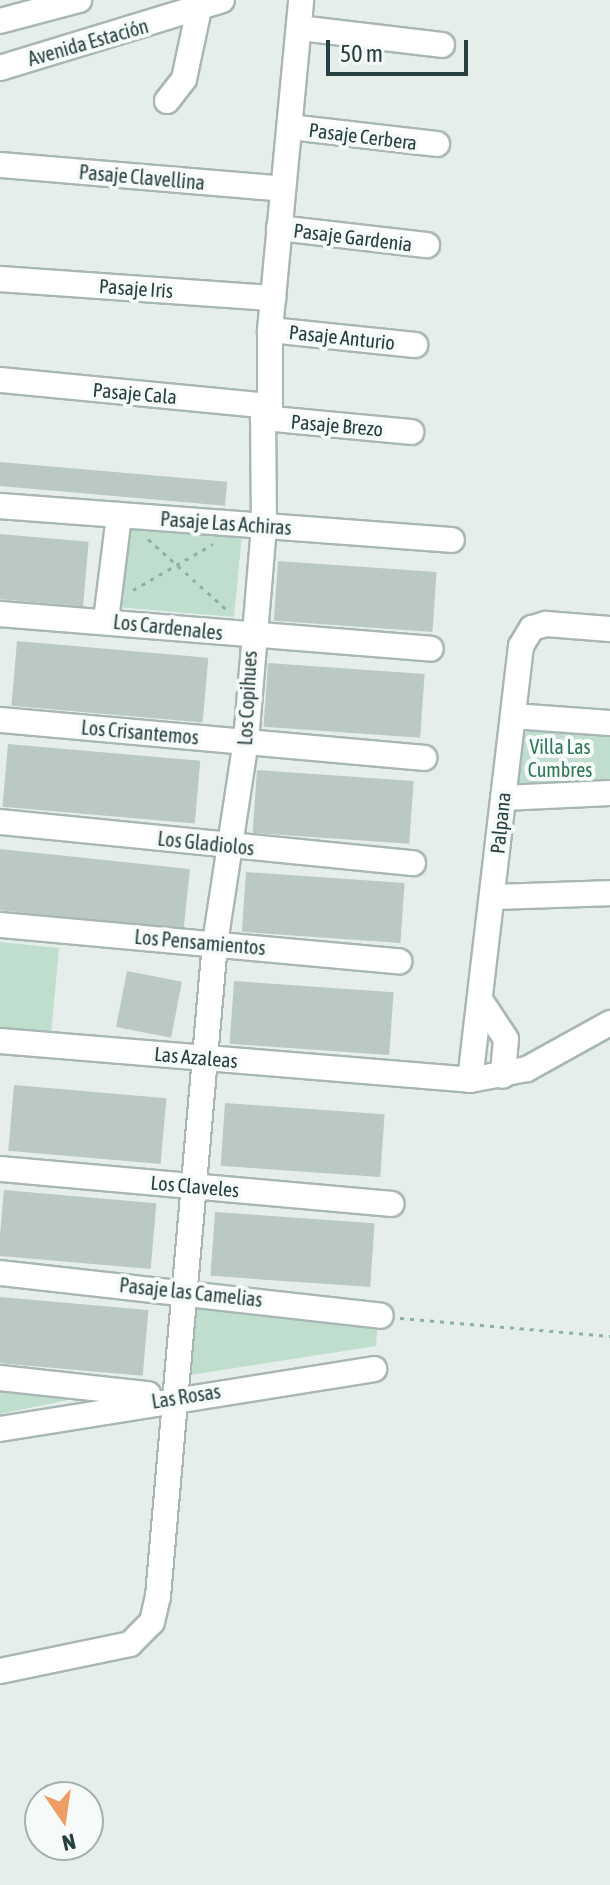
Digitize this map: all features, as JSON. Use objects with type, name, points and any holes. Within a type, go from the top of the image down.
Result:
[{"type":"street","points":[[0,21],[79,0]]},
{"type":"street","name":"Los Copihues","points":[[0,1671],[130,1644],[145,1633],[158,1596],[215,943],[235,846],[246,741],[250,636],[264,526],[270,330],[301,0]]},
{"type":"street","points":[[167,101],[184,79],[211,5]]},
{"type":"street","name":"Avenida Estación","points":[[0,68],[211,5]]},
{"type":"street","points":[[300,28],[442,45]]},
{"type":"street","name":"Pasaje Cerbera","points":[[290,127],[437,144]]},
{"type":"street","name":"Pasaje Clavellina","points":[[0,165],[283,189]]},
{"type":"street","name":"Pasaje Gardenia","points":[[279,228],[427,245]]},
{"type":"street","name":"Pasaje Iris","points":[[0,279],[273,298]]},
{"type":"street","name":"Pasaje Anturio","points":[[270,330],[415,345]]},
{"type":"street","name":"Pasaje Cala","points":[[0,380],[266,412]]},
{"type":"street","name":"Pasaje Brezo","points":[[266,412],[411,432]]},
{"type":"street","name":"Pasaje Las Achiras","points":[[0,506],[452,540]]},
{"type":"street","points":[[106,620],[119,515]]},
{"type":"street","name":"Los Cardenales","points":[[0,614],[106,620],[250,636],[431,649]]},
{"type":"street","name":"Palpana","points":[[470,1080],[521,646],[532,628],[546,624],[610,629]]},
{"type":"street","points":[[513,716],[610,723]]},
{"type":"street","name":"Los Crisantemos","points":[[0,720],[424,758]]},
{"type":"street","points":[[503,798],[610,793]]},
{"type":"street","name":"Los Gladiolos","points":[[0,822],[413,863]]},
{"type":"street","points":[[492,897],[610,893]]},
{"type":"street","name":"Los Pensamientos","points":[[0,925],[399,961]]},
{"type":"street","points":[[481,1001],[506,1039],[503,1076]]},
{"type":"street","name":"Las Azaleas","points":[[0,1041],[392,1076],[470,1080],[503,1076],[610,1023]]},
{"type":"street","name":"Los Claveles","points":[[0,1169],[391,1204]]},
{"type":"street","name":"Pasaje las Camelias","points":[[0,1273],[184,1289],[381,1316]]},
{"type":"street","name":"Las Rosas","points":[[0,1429],[174,1397],[374,1369]]},
{"type":"street","points":[[0,1378],[174,1397]]},
{"type":"path","points":[[119,515],[116,510],[250,636]]},
{"type":"path","points":[[129,592],[227,535]]},
{"type":"path","points":[[381,1316],[610,1336]]},
{"type":"green space","points":[[116,510],[242,535],[234,617],[105,606]]},
{"type":"green space","name":"Villa Las Cumbres","points":[[519,724],[610,730],[610,786],[511,791]]},
{"type":"green space","points":[[0,942],[59,948],[51,1036],[0,1031]]},
{"type":"green space","points":[[197,1299],[378,1321],[376,1346],[190,1375]]},
{"type":"green space","points":[[0,1385],[97,1394],[0,1414]]},
{"type":"building","points":[[0,462],[227,482],[225,506],[0,486]]},
{"type":"building","points":[[0,534],[89,542],[83,607],[0,599]]},
{"type":"building","points":[[278,561],[437,572],[432,632],[274,621]]},
{"type":"building","points":[[17,641],[208,658],[203,722],[11,706]]},
{"type":"building","points":[[268,663],[425,674],[420,738],[264,727]]},
{"type":"building","points":[[8,744],[200,761],[195,824],[3,807]]},
{"type":"building","points":[[257,770],[414,781],[409,844],[253,833]]},
{"type":"building","points":[[0,849],[190,869],[184,930],[0,910]]},
{"type":"building","points":[[246,872],[405,883],[400,943],[242,932]]},
{"type":"building","points":[[127,971],[182,982],[171,1038],[116,1027]]},
{"type":"building","points":[[234,981],[394,992],[389,1055],[230,1044]]},
{"type":"building","points":[[14,1085],[166,1098],[161,1164],[8,1151]]},
{"type":"building","points":[[225,1103],[385,1114],[380,1177],[221,1166]]},
{"type":"building","points":[[4,1190],[156,1203],[151,1269],[0,1256]]},
{"type":"building","points":[[215,1212],[375,1223],[370,1287],[211,1276]]},
{"type":"building","points":[[0,1297],[148,1310],[143,1376],[0,1363]]}]
